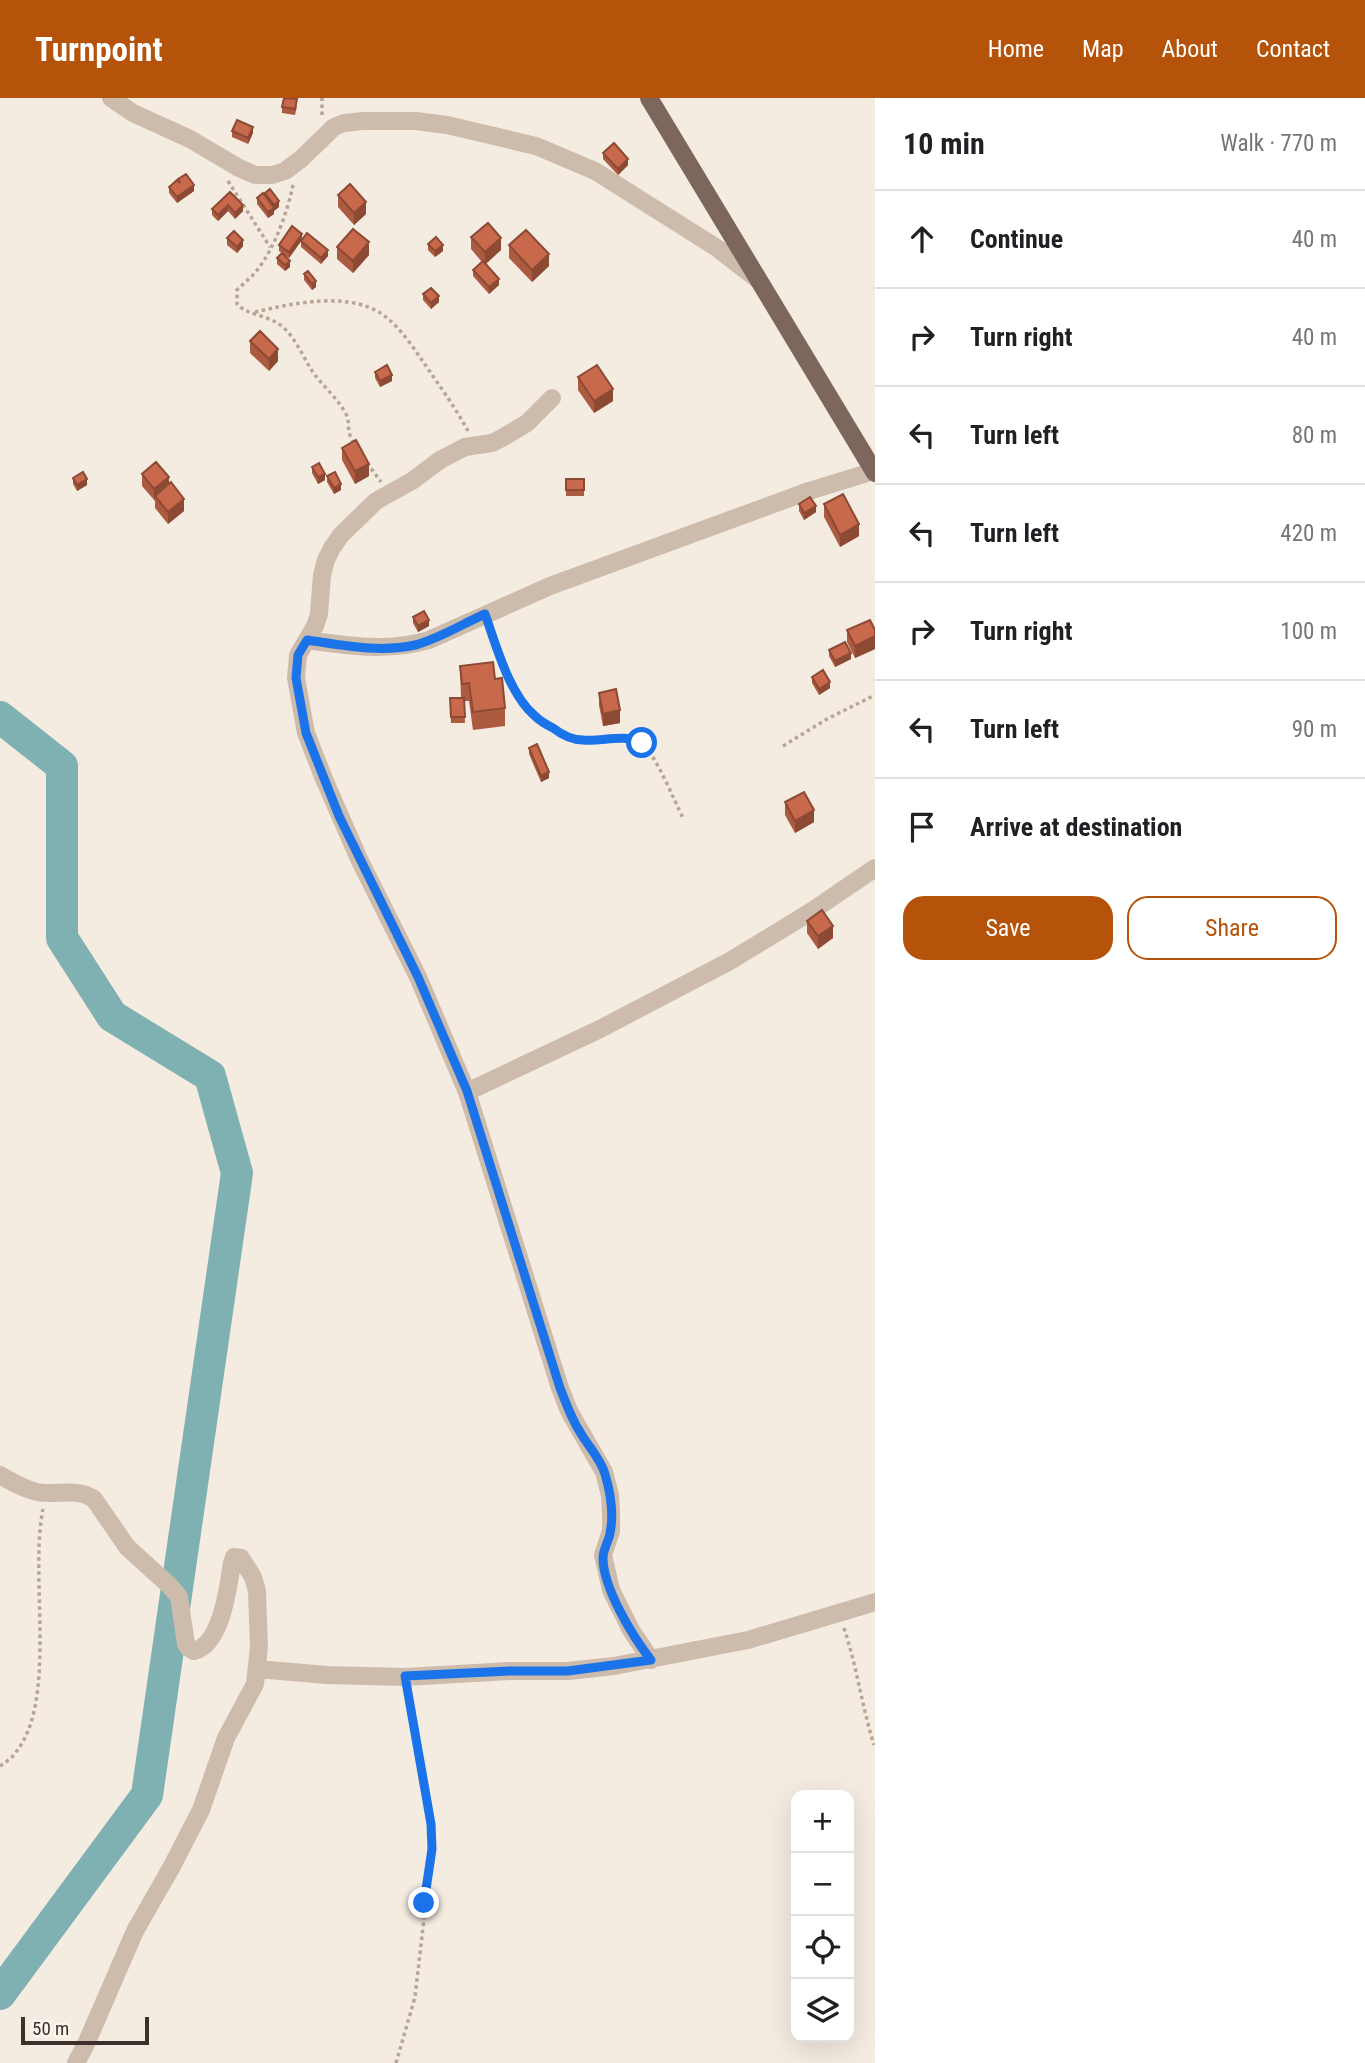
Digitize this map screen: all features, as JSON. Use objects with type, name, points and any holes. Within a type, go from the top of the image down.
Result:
[{"type":"main road","points":[[649,98],[874,472]]},
{"type":"street","points":[[111,98],[133,113],[255,175],[272,175],[285,171],[334,127],[363,121],[416,121],[495,135],[536,146],[595,171],[718,248],[759,280]]},
{"type":"street","points":[[552,398],[516,430],[492,443],[452,452],[364,511],[332,548],[322,575],[316,626],[298,655],[296,678],[306,733],[339,816],[418,977],[467,1091],[560,1388],[580,1432],[604,1472],[610,1495],[611,1531],[603,1562],[611,1590],[631,1630],[651,1660]]},
{"type":"street","points":[[307,640],[344,646],[400,647],[429,640],[550,586],[809,491],[874,472]]},
{"type":"street","points":[[467,1091],[600,1029],[730,961],[875,869]]},
{"type":"street","points":[[0,1475],[27,1489],[46,1493],[74,1492],[94,1499],[127,1547],[175,1592],[189,1648],[198,1650],[208,1643],[214,1634],[226,1600],[234,1557],[241,1558],[253,1577],[257,1591],[258,1668],[255,1684],[226,1738],[201,1810],[172,1868],[135,1931],[76,2063]]},
{"type":"street","points":[[258,1668],[326,1675],[405,1676],[568,1671],[651,1660],[748,1640],[875,1602]]},
{"type":"path","points":[[216,153],[229,183],[270,247]]},
{"type":"path","points":[[296,162],[289,202],[278,232],[257,270],[237,290],[237,304],[247,312],[278,323],[294,340],[314,374],[346,415],[348,432],[360,453]]},
{"type":"path","points":[[253,313],[303,302],[335,302],[371,308],[386,317],[401,332],[433,376],[460,417],[474,446]]},
{"type":"path","points":[[364,459],[388,494]]},
{"type":"path","points":[[485,614],[514,688],[534,716],[575,739],[585,741],[620,738],[642,743],[683,818]]},
{"type":"path","points":[[783,746],[875,695]]},
{"type":"path","points":[[0,1766],[15,1754],[23,1742],[34,1714],[39,1657],[39,1531],[46,1493]]},
{"type":"path","points":[[839,1613],[857,1669],[862,1704],[874,1745]]},
{"type":"path","points":[[396,2063],[409,2026],[415,1997],[432,1849],[431,1824],[405,1676]]},
{"type":"building","points":[[284,98],[297,99],[295,109],[282,107]]},
{"type":"building","points":[[237,120],[253,127],[248,138],[232,131]]},
{"type":"building","points":[[614,143],[628,159],[618,169],[603,153]]},
{"type":"building","points":[[186,174],[194,185],[177,197],[169,187],[177,180],[180,183],[178,179]]},
{"type":"building","points":[[350,184],[366,202],[354,213],[338,195]]},
{"type":"building","points":[[270,189],[279,201],[274,205],[265,193]]},
{"type":"building","points":[[230,192],[243,205],[235,213],[228,205],[218,215],[212,209]]},
{"type":"building","points":[[263,193],[274,208],[268,212],[257,198]]},
{"type":"building","points":[[488,223],[501,238],[485,252],[471,237]]},
{"type":"building","points":[[292,226],[302,234],[289,252],[279,245]]},
{"type":"building","points":[[353,229],[369,242],[353,261],[337,247]]},
{"type":"building","points":[[526,230],[549,254],[532,270],[509,245]]},
{"type":"building","points":[[234,231],[243,240],[237,247],[227,238]]},
{"type":"building","points":[[307,233],[328,250],[321,258],[301,241]]},
{"type":"building","points":[[436,237],[443,245],[435,251],[428,244]]},
{"type":"building","points":[[282,253],[290,261],[285,265],[277,258]]},
{"type":"building","points":[[483,261],[499,279],[489,287],[473,270]]},
{"type":"building","points":[[308,271],[316,281],[312,284],[304,274]]},
{"type":"building","points":[[431,288],[439,296],[431,303],[423,294]]},
{"type":"building","points":[[260,331],[278,349],[269,359],[250,341]]},
{"type":"building","points":[[387,365],[392,375],[380,381],[375,372]]},
{"type":"building","points":[[597,365],[613,389],[594,401],[578,377]]},
{"type":"building","points":[[356,440],[369,464],[355,471],[342,448]]},
{"type":"building","points":[[156,462],[169,477],[154,489],[142,474]]},
{"type":"building","points":[[319,463],[325,474],[318,477],[312,467]]},
{"type":"building","points":[[83,472],[87,479],[77,485],[73,478]]},
{"type":"building","points":[[335,472],[341,484],[334,488],[327,476]]},
{"type":"building","points":[[566,479],[584,479],[584,490],[566,490]]},
{"type":"building","points":[[171,482],[184,499],[168,512],[155,496]]},
{"type":"building","points":[[843,494],[859,524],[840,535],[824,504]]},
{"type":"building","points":[[810,497],[816,506],[804,513],[799,504]]},
{"type":"building","points":[[424,611],[429,620],[418,626],[413,617]]},
{"type":"building","points":[[870,620],[875,636],[855,646],[847,630]]},
{"type":"building","points":[[845,642],[851,653],[835,661],[829,650]]},
{"type":"building","points":[[493,662],[495,679],[502,678],[505,708],[473,712],[469,683],[462,684],[460,666]]},
{"type":"building","points":[[823,670],[830,682],[819,689],[812,677]]},
{"type":"building","points":[[616,689],[620,710],[603,714],[599,693]]},
{"type":"building","points":[[450,698],[464,698],[465,717],[451,717]]},
{"type":"building","points":[[537,744],[549,772],[541,776],[529,748]]},
{"type":"building","points":[[804,792],[814,810],[795,821],[785,802]]},
{"type":"building","points":[[822,910],[833,926],[818,936],[807,921]]},
{"type":"waterway","points":[[0,717],[62,766],[62,938],[112,1016],[210,1076],[237,1173],[147,1795],[0,1994]]},
{"type":"route","points":[[424,1903],[432,1849],[431,1824],[405,1676],[568,1671],[651,1660],[640,1646],[611,1590],[603,1562],[611,1531],[610,1495],[604,1472],[569,1411],[560,1388],[467,1091],[418,977],[359,859],[313,754],[298,698],[298,655],[307,640],[344,646],[415,645],[485,614],[514,688],[534,716],[575,739],[585,741],[620,738],[642,743]]}]
